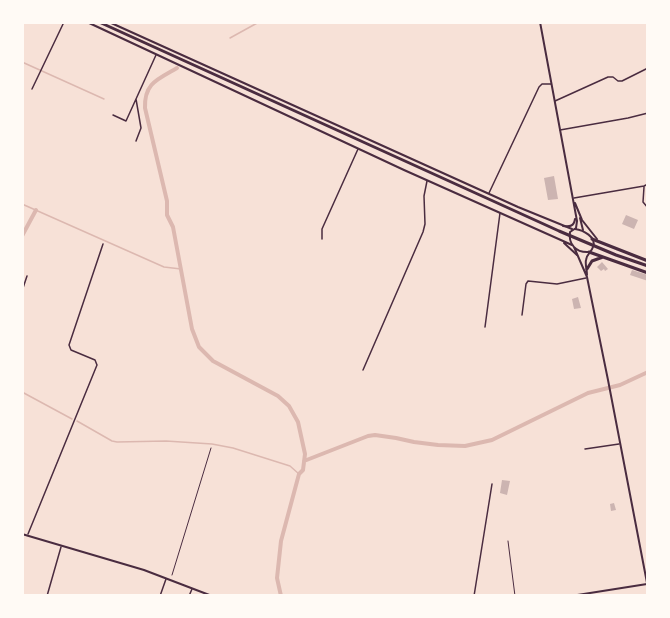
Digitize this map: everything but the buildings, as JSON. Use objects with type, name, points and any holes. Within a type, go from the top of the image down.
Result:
[{"type":"main road","points":[[99,22],[559,231],[648,266]]},
{"type":"main road","points":[[592,238],[648,261]]},
{"type":"main road","points":[[589,252],[648,273]]},
{"type":"main road","points":[[586,269],[592,261],[604,257]]},
{"type":"street","points":[[32,89],[64,22]]},
{"type":"street","points":[[87,22],[427,180],[560,239],[581,252],[589,252]]},
{"type":"street","points":[[109,22],[489,194],[563,226],[584,231]]},
{"type":"street","points":[[540,22],[573,198],[584,231],[592,238],[593,247],[586,258],[587,277],[647,586],[571,596]]},
{"type":"street","points":[[113,116],[126,121],[156,54]]},
{"type":"street","points":[[555,101],[608,77],[614,77],[621,82],[648,68]]},
{"type":"street","points":[[489,194],[539,87],[543,84],[552,85]]},
{"type":"street","points":[[136,98],[141,128],[136,141]]},
{"type":"street","points":[[560,130],[647,113],[648,117]]},
{"type":"street","points":[[322,239],[322,229],[359,148]]},
{"type":"street","points":[[363,370],[423,232],[427,180]]},
{"type":"street","points":[[573,198],[648,184]]},
{"type":"street","points":[[644,186],[643,202],[648,208]]},
{"type":"street","points":[[484,327],[500,212]]},
{"type":"street","points":[[563,226],[573,225],[578,216]]},
{"type":"street","points":[[578,216],[577,223],[569,235],[587,277]]},
{"type":"street","points":[[578,216],[598,241]]},
{"type":"street","points":[[560,239],[579,256]]},
{"type":"street","points":[[28,535],[97,365],[95,360],[71,350],[69,344],[104,244]]},
{"type":"street","points":[[22,291],[27,276]]},
{"type":"street","points":[[522,315],[528,281],[557,284],[587,277]]},
{"type":"street","points":[[585,449],[620,444]]},
{"type":"street","points":[[474,596],[492,484]]},
{"type":"street","points":[[22,534],[171,580],[212,596]]},
{"type":"street","points":[[47,596],[61,545]]},
{"type":"street","points":[[160,596],[166,579]]},
{"type":"street","points":[[189,596],[192,588]]},
{"type":"path","points":[[171,580],[211,448]]},
{"type":"path","points":[[507,541],[515,596]]},
{"type":"waterway","points":[[230,38],[259,22]]},
{"type":"waterway","points":[[22,62],[104,99]]},
{"type":"waterway","points":[[177,68],[158,79],[150,87],[145,100],[145,108],[167,201],[167,215],[173,227],[192,329],[199,347],[213,361],[278,396],[289,406],[298,422],[305,454],[303,470],[299,474],[281,541],[277,578],[281,596]]},
{"type":"waterway","points":[[22,204],[164,267],[181,269]]},
{"type":"waterway","points":[[22,236],[36,210]]},
{"type":"waterway","points":[[304,461],[375,435],[438,445],[465,446],[492,440],[588,393],[620,385],[648,372]]},
{"type":"waterway","points":[[22,392],[72,419]]},
{"type":"waterway","points":[[77,421],[112,441],[212,444],[233,448],[290,466],[299,474]]}]
